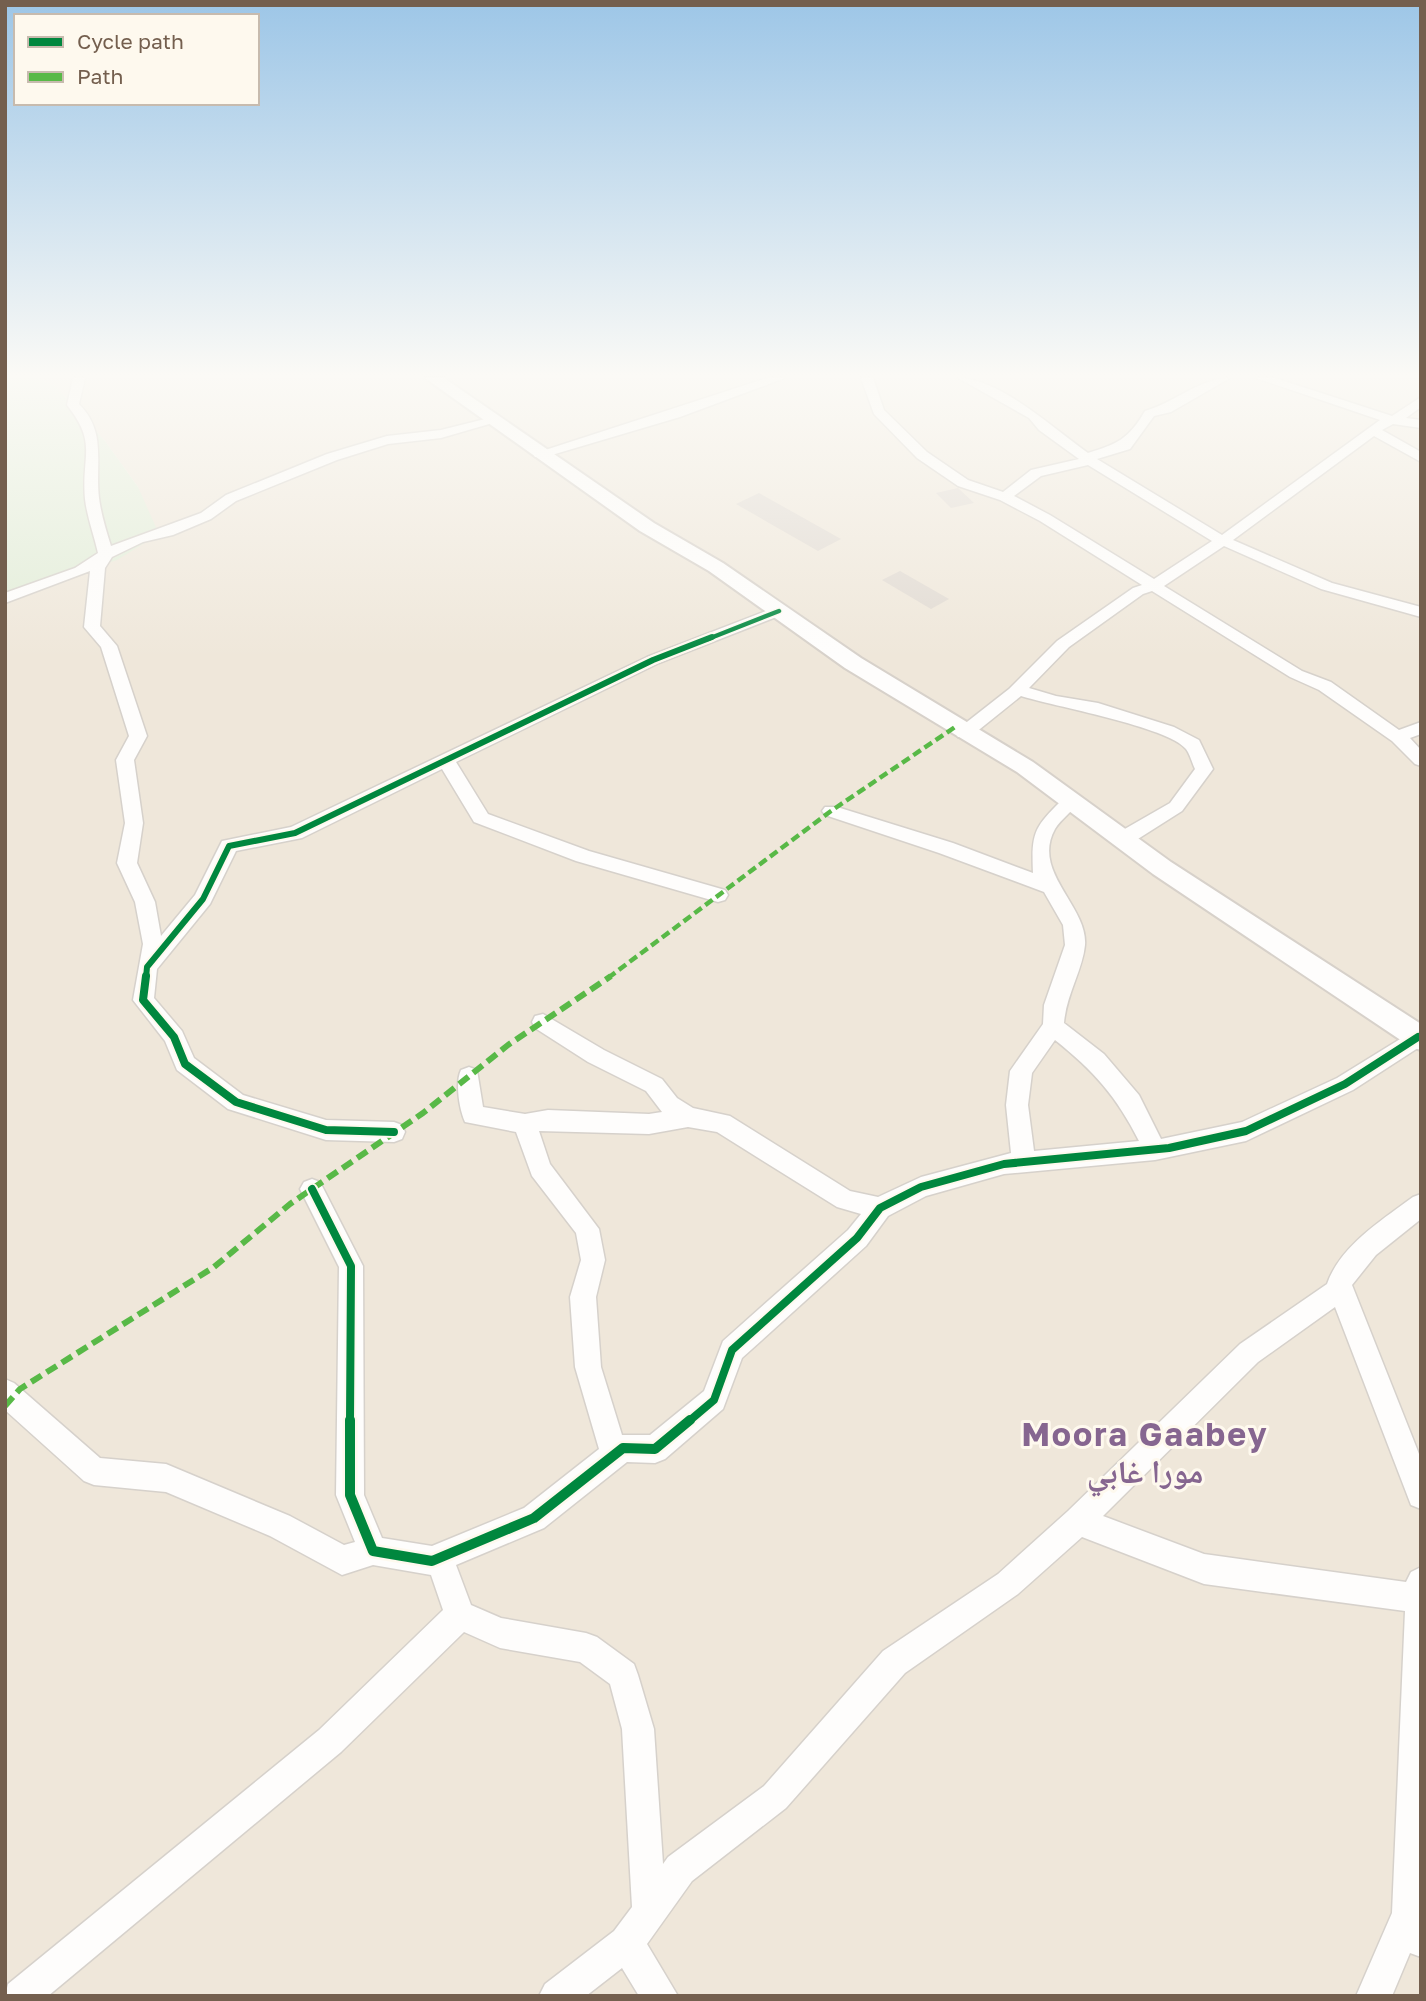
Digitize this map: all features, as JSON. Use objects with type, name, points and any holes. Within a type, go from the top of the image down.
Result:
[{"type":"main road","points":[[565,471],[647,527],[716,567],[964,733],[1025,767],[1261,935],[1419,1038]]},
{"type":"street","points":[[91,471],[92,496],[106,554],[98,568],[92,627],[109,646],[138,736],[125,760],[134,823],[127,863],[145,902],[153,944],[143,1000],[174,1037],[184,1063],[236,1102],[326,1130],[394,1132]]},
{"type":"street","points":[[5,598],[80,571],[106,554],[138,539],[206,516],[231,498],[297,471]]},
{"type":"street","points":[[946,471],[963,483],[1005,497],[1155,585],[1296,674],[1325,686],[1398,737],[1421,760]]},
{"type":"street","points":[[1005,497],[1036,473],[1043,471]]},
{"type":"street","points":[[1108,471],[1222,541],[1241,545],[1297,574],[1329,586],[1421,612]]},
{"type":"street","points":[[964,733],[1018,690],[1063,644],[1084,628],[1138,591],[1155,585],[1222,541],[1316,471]]},
{"type":"street","points":[[149,964],[203,899],[229,846],[295,833],[653,660],[779,611]]},
{"type":"street","points":[[1018,690],[1054,701],[1092,707],[1168,731],[1193,744],[1204,769],[1176,807],[1123,839]]},
{"type":"street","points":[[1398,737],[1421,727]]},
{"type":"street","points":[[446,760],[481,818],[583,856],[718,895]]},
{"type":"street","points":[[1024,1162],[1017,1105],[1021,1071],[1053,1027],[1055,1005],[1075,945],[1073,925],[1044,874],[1041,846],[1046,827],[1071,801]]},
{"type":"street","points":[[831,811],[946,848],[1051,887]]},
{"type":"street","points":[[543,1021],[596,1056],[654,1085],[669,1105],[688,1117]]},
{"type":"street","points":[[1053,1027],[1096,1060],[1131,1102],[1155,1150]]},
{"type":"street","points":[[5,1392],[94,1471],[166,1478],[279,1526],[342,1560],[373,1552],[432,1561],[534,1518],[623,1448],[655,1449],[714,1400],[732,1350],[857,1238],[880,1208],[921,1187],[1004,1164],[1155,1150],[1247,1131],[1345,1084],[1419,1038]]},
{"type":"street","points":[[469,1076],[473,1115],[525,1124],[548,1120],[649,1124],[688,1117],[722,1123],[845,1199],[880,1208]]},
{"type":"street","points":[[525,1124],[540,1169],[587,1229],[593,1260],[583,1297],[588,1367],[615,1455]]},
{"type":"street","points":[[312,1189],[351,1266],[350,1494],[373,1552]]},
{"type":"street","points":[[1421,1204],[1367,1247],[1339,1283],[1421,1495]]},
{"type":"street","points":[[557,1996],[626,1943],[680,1870],[775,1797],[894,1662],[1008,1584],[1078,1521],[1249,1353],[1341,1288]]},
{"type":"street","points":[[1078,1521],[1204,1569],[1420,1590],[1409,1914],[1416,1929],[1374,1996]]},
{"type":"street","points":[[439,1558],[460,1615],[500,1633],[586,1648],[623,1675],[638,1729],[649,1911]]},
{"type":"street","points":[[20,1996],[330,1741],[460,1615]]},
{"type":"street","points":[[626,1943],[660,1996]]},
{"type":"shaded area","points":[[127,471],[1421,471],[1421,1996],[5,1996],[5,601],[138,487]]},
{"type":"green space","points":[[5,471],[127,471],[138,487],[159,534],[117,560],[53,580],[5,601]]},
{"type":"building","points":[[958,488],[974,503],[951,508],[936,493]]},
{"type":"building","points":[[759,493],[841,539],[818,551],[736,504]]},
{"type":"building","points":[[900,571],[949,599],[931,609],[882,580]]},
{"type":"marked path","points":[[5,1406],[20,1389],[214,1267],[290,1204],[423,1113],[508,1045],[595,988],[831,811],[955,727]]},
{"type":"cycle path","points":[[394,1132],[326,1130],[236,1102],[185,1064],[174,1037],[143,1000],[147,967],[203,899],[229,846],[295,833],[653,660],[779,611]]},
{"type":"cycle path","points":[[312,1189],[351,1266],[350,1495],[373,1551],[432,1561],[534,1518],[623,1448],[655,1449],[714,1400],[732,1350],[857,1238],[880,1208],[921,1187],[1004,1164],[1169,1148],[1246,1131],[1345,1084],[1418,1037]]},
{"type":"district","name":"Moora Gaabey مورا غابي","points":[[1145,1454]]}]
